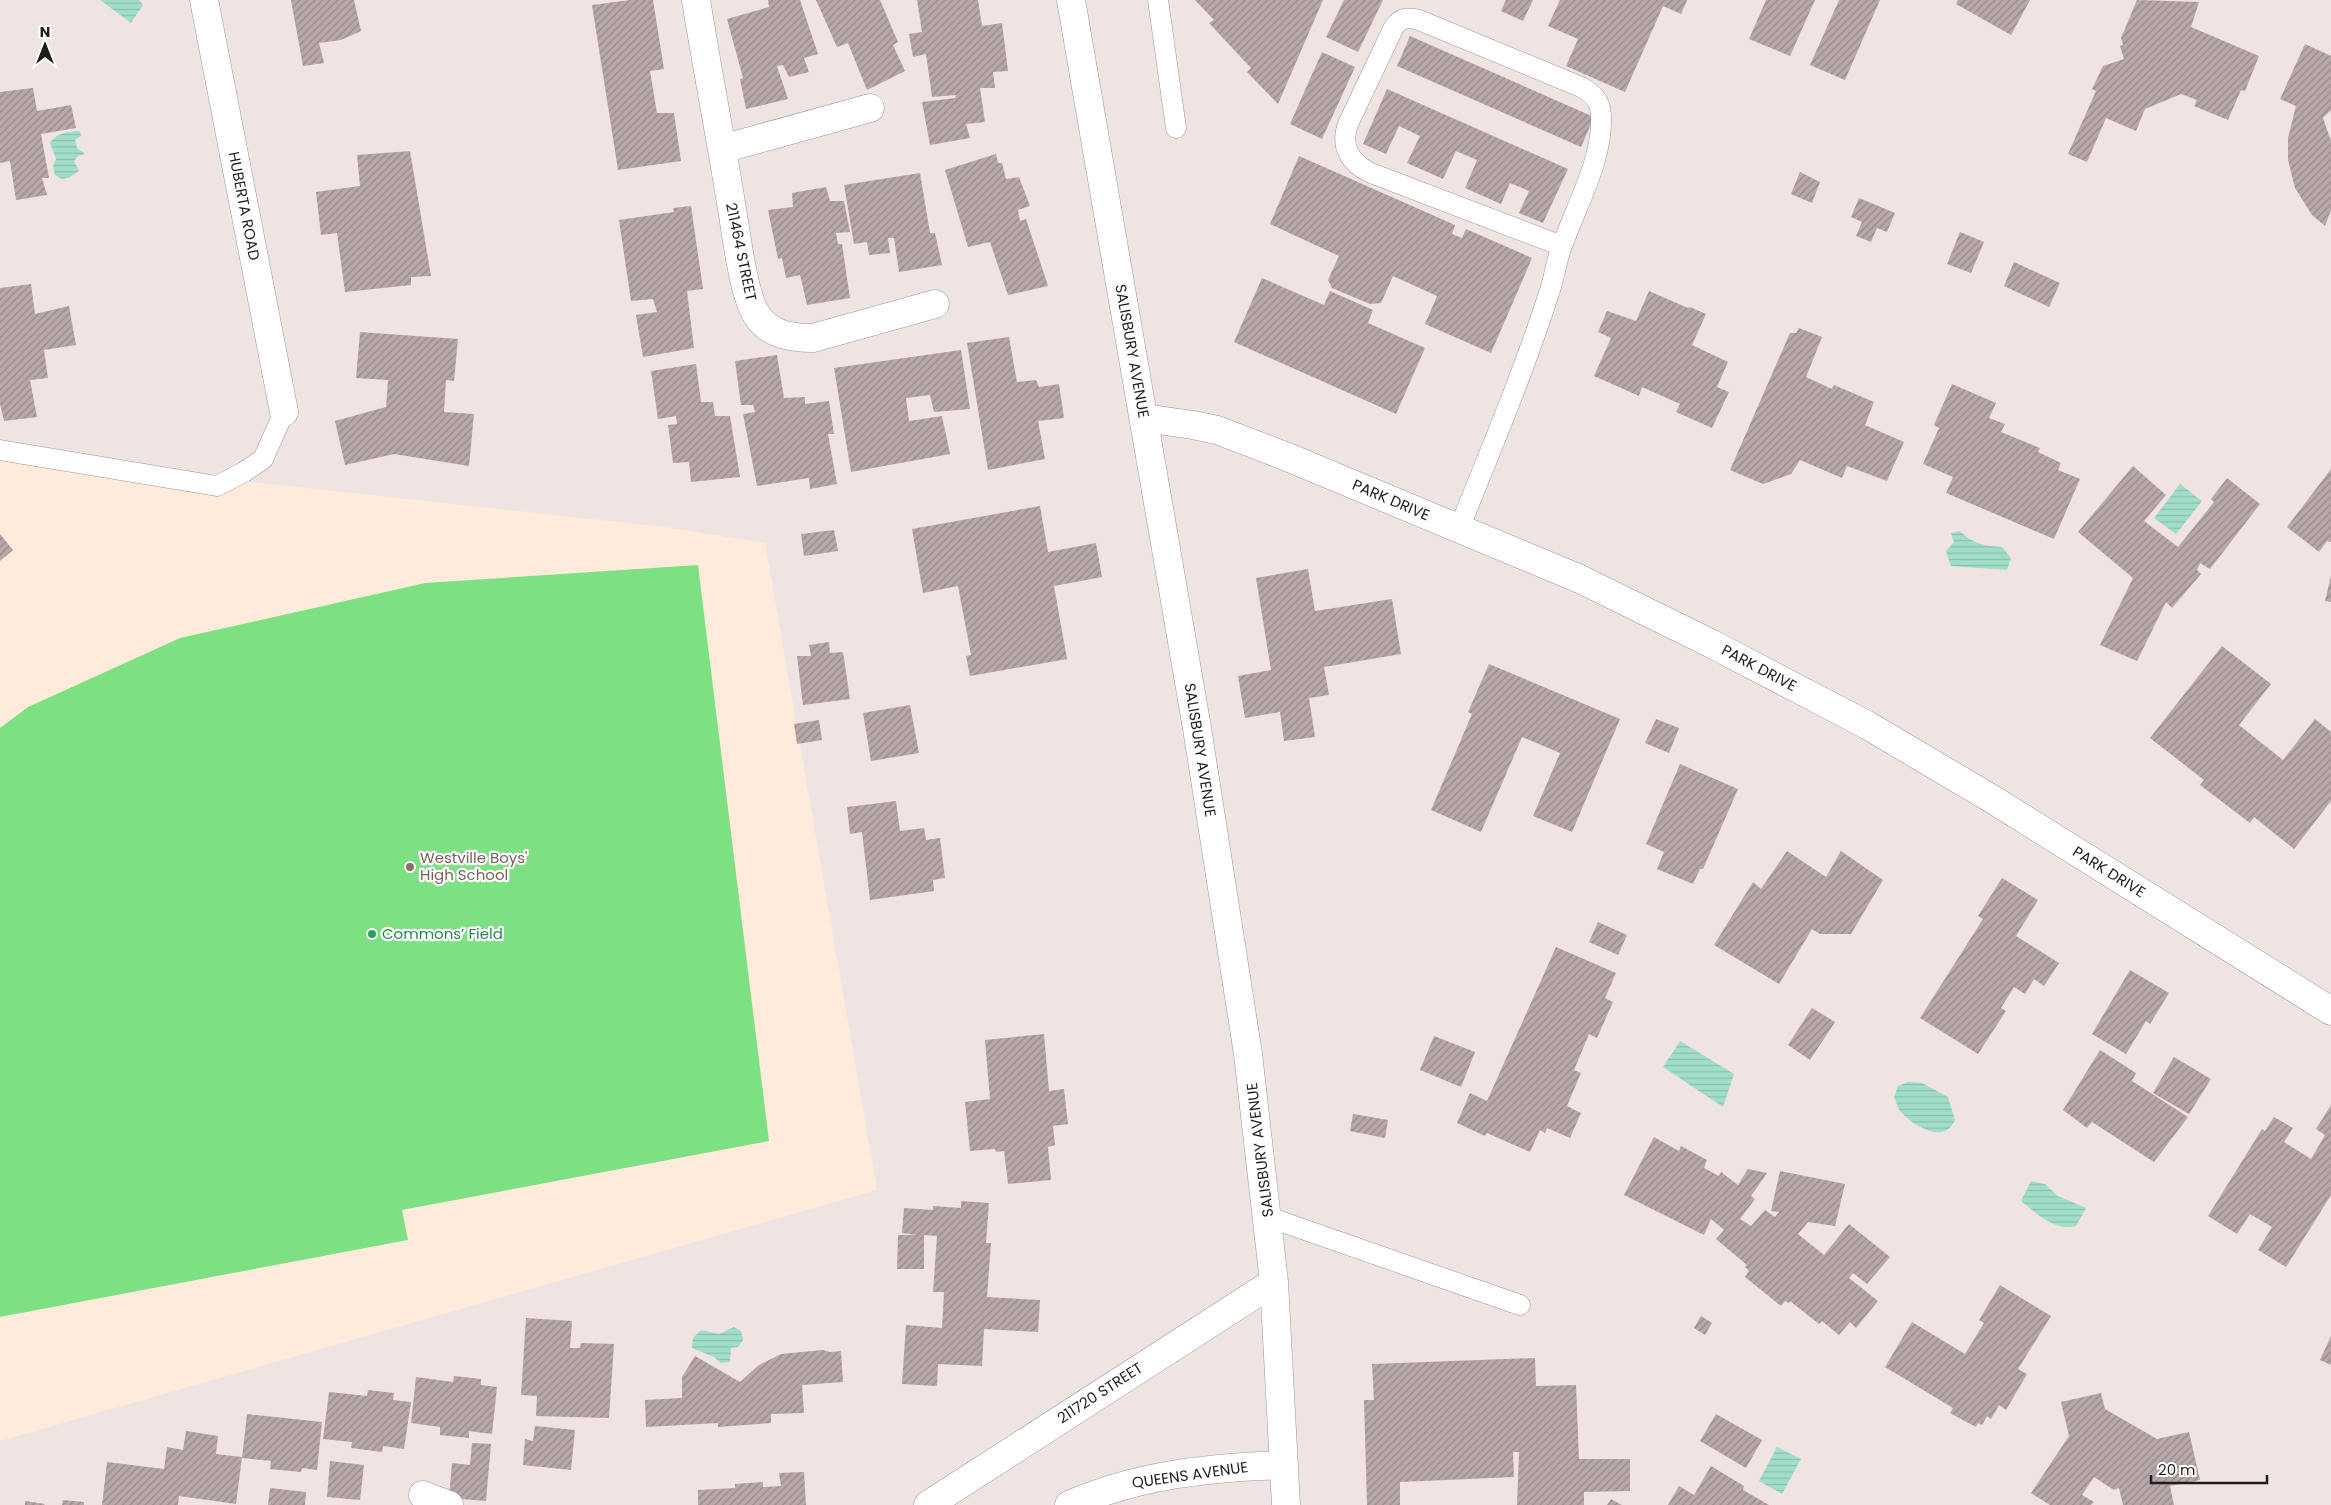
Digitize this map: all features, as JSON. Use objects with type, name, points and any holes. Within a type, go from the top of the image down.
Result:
[{"type":"street","name":"HUBERTA ROAD","points":[[204,0],[284,412]]},
{"type":"street","name":"211464 STREET","points":[[696,0],[750,304],[767,327],[781,334],[796,338],[812,338],[935,304]]},
{"type":"street","name":"SALISBURY AVENUE","points":[[1071,0],[1197,728],[1248,1054],[1274,1282],[1286,1505]]},
{"type":"street","points":[[722,149],[870,108]]},
{"type":"street","name":"PARK DRIVE","points":[[1144,418],[1217,430],[1285,456],[1606,592],[1712,644],[1867,725],[1992,799],[2331,1011]]},
{"type":"street","name":"211720 STREET","points":[[928,1505],[1274,1282]]},
{"type":"street","name":"QUEENS AVENUE","points":[[1069,1505],[1094,1494],[1144,1479],[1236,1466],[1284,1465]]},
{"type":"street","points":[[423,1495],[449,1505]]},
{"type":"lane","points":[[1158,0],[1176,128]]},
{"type":"lane","points":[[1459,529],[1551,287],[1562,246],[1584,197],[1599,141],[1601,111],[1595,97],[1581,87],[1437,27],[1411,18],[1401,20],[1394,29],[1348,124],[1344,139],[1350,157],[1371,173],[1562,246]]},
{"type":"lane","points":[[0,450],[217,486],[264,459],[284,412]]},
{"type":"lane","points":[[1268,1217],[1520,1305]]},
{"type":"shaded area","points":[[100,0],[139,0],[143,5],[131,23]]},
{"type":"shaded area","points":[[80,131],[81,136],[75,140],[77,148],[85,154],[78,156],[74,161],[79,171],[70,177],[62,179],[55,175],[53,166],[56,159],[50,143],[59,135]]},
{"type":"shaded area","name":"Commons’ Field","points":[[0,440],[223,479],[664,527],[765,543],[877,1190],[0,1441]]},
{"type":"shaded area","points":[[2180,484],[2202,501],[2176,534],[2154,518]]},
{"type":"shaded area","points":[[1960,531],[1969,539],[1980,544],[2002,547],[2011,558],[2007,570],[1951,566],[1946,551],[1954,542],[1951,533]]},
{"type":"shaded area","points":[[1680,1041],[1734,1074],[1723,1107],[1663,1067]]},
{"type":"shaded area","points":[[1908,1082],[1922,1083],[1948,1097],[1955,1120],[1948,1129],[1940,1132],[1927,1130],[1914,1123],[1900,1111],[1894,1097],[1898,1086]]},
{"type":"shaded area","points":[[2031,1181],[2045,1184],[2058,1196],[2086,1208],[2076,1226],[2068,1227],[2053,1224],[2021,1201]]},
{"type":"shaded area","points":[[734,1327],[741,1331],[743,1340],[738,1347],[731,1348],[730,1362],[721,1363],[714,1357],[692,1348],[693,1338],[701,1330],[719,1334]]},
{"type":"shaded area","points":[[1777,1447],[1801,1459],[1782,1494],[1759,1481]]},
{"type":"green space","name":"Commons’ Field","points":[[698,565],[769,1141],[402,1210],[408,1240],[0,1317],[0,728],[28,707],[180,638],[425,583]]},
{"type":"building","points":[[291,0],[354,0],[361,31],[341,40],[319,43],[324,63],[303,66]]},
{"type":"building","points":[[630,0],[653,0],[664,69],[650,71],[657,113],[674,113],[681,161],[618,170],[592,5]]},
{"type":"building","points":[[768,0],[800,0],[818,54],[804,58],[809,72],[789,77],[783,65],[777,66],[788,99],[746,109],[740,79],[743,78],[727,19],[769,7]]},
{"type":"building","points":[[816,0],[880,0],[898,42],[893,45],[905,71],[867,90],[848,43],[837,47]]},
{"type":"building","points":[[917,0],[978,0],[982,26],[1002,23],[1008,71],[993,72],[995,88],[980,88],[985,122],[966,124],[970,138],[930,145],[922,102],[955,98],[956,95],[932,97],[926,54],[913,57],[909,34],[922,32]]},
{"type":"building","points":[[1195,0],[1323,0],[1278,104],[1247,72],[1251,68],[1209,23],[1214,20]]},
{"type":"building","points":[[1344,0],[1383,0],[1358,52],[1326,37]]},
{"type":"building","points":[[1506,0],[1533,0],[1523,21],[1501,11]]},
{"type":"building","points":[[1560,0],[1687,0],[1681,14],[1663,6],[1625,92],[1566,66],[1578,39],[1548,26]]},
{"type":"building","points":[[1766,0],[1815,0],[1790,56],[1749,39]]},
{"type":"building","points":[[1839,0],[1880,0],[1845,80],[1810,65]]},
{"type":"building","points":[[1958,0],[2030,0],[2011,35],[1956,4]]},
{"type":"building","points":[[2137,0],[2199,2],[2191,27],[2259,56],[2245,91],[2241,90],[2228,120],[2194,106],[2197,100],[2181,94],[2145,109],[2136,131],[2106,118],[2087,162],[2068,154],[2096,91],[2092,89],[2103,66],[2124,59],[2120,46],[2123,45],[2121,38]]},
{"type":"building","points":[[1410,36],[1594,117],[1581,147],[1397,66]]},
{"type":"building","points":[[2305,44],[2331,56],[2331,110],[2323,118],[2331,141],[2331,210],[2325,226],[2312,215],[2295,188],[2288,160],[2288,138],[2296,106],[2280,99]]},
{"type":"building","points":[[1322,52],[1355,67],[1322,139],[1290,124]]},
{"type":"building","points":[[33,88],[37,111],[71,105],[76,128],[41,134],[49,178],[42,178],[47,195],[16,200],[10,161],[0,163],[0,92]]},
{"type":"building","points":[[1387,89],[1568,169],[1543,223],[1519,213],[1529,191],[1510,183],[1501,204],[1465,188],[1477,160],[1456,151],[1443,179],[1407,163],[1420,136],[1399,126],[1386,154],[1363,144]]},
{"type":"building","points":[[410,151],[431,276],[411,277],[411,285],[345,292],[337,233],[321,235],[316,192],[360,186],[357,155]]},
{"type":"building","points":[[996,154],[998,163],[1002,163],[1006,179],[1019,177],[1030,206],[1018,210],[1020,221],[1026,219],[1048,286],[1008,295],[990,242],[968,247],[945,170]]},
{"type":"building","points":[[1299,156],[1455,225],[1452,234],[1462,238],[1466,229],[1532,258],[1491,353],[1425,324],[1437,296],[1393,276],[1381,303],[1370,304],[1332,288],[1328,280],[1339,256],[1270,224]]},
{"type":"building","points":[[1800,172],[1820,182],[1812,203],[1791,194]]},
{"type":"building","points":[[920,173],[930,233],[935,233],[942,265],[899,272],[894,238],[888,238],[890,253],[869,255],[867,242],[854,244],[844,185]]},
{"type":"building","points":[[826,187],[830,201],[844,201],[850,232],[836,233],[838,244],[842,244],[850,298],[807,305],[800,275],[786,278],[782,258],[778,259],[768,210],[793,207],[792,193]]},
{"type":"building","points":[[1859,198],[1895,213],[1887,232],[1877,228],[1871,242],[1856,236],[1862,222],[1851,217]]},
{"type":"building","points":[[691,206],[703,289],[687,291],[694,348],[643,357],[636,315],[657,312],[653,299],[631,301],[619,220],[674,212],[673,208]]},
{"type":"building","points":[[1960,232],[1984,242],[1971,273],[1947,264]]},
{"type":"building","points":[[2014,262],[2060,283],[2049,307],[2004,286]]},
{"type":"building","points":[[1262,278],[1324,305],[1330,291],[1373,310],[1368,323],[1425,348],[1396,414],[1234,342]]},
{"type":"building","points":[[31,284],[35,314],[69,306],[76,345],[44,350],[48,378],[30,380],[37,417],[4,421],[0,404],[0,288]]},
{"type":"building","points":[[1649,291],[1706,314],[1692,345],[1728,362],[1717,387],[1729,392],[1712,428],[1676,412],[1680,404],[1642,387],[1639,396],[1594,376],[1611,338],[1598,332],[1607,311],[1636,321]]},
{"type":"building","points":[[1799,328],[1822,337],[1806,377],[1832,389],[1834,385],[1874,402],[1865,425],[1904,442],[1887,481],[1847,466],[1842,478],[1800,460],[1791,474],[1763,484],[1730,470],[1790,333],[1796,333]]},
{"type":"building","points":[[360,332],[458,339],[454,381],[446,380],[444,412],[474,414],[469,466],[394,454],[345,465],[335,421],[386,407],[388,380],[356,378]]},
{"type":"building","points":[[1009,337],[1017,382],[1036,380],[1039,387],[1059,384],[1064,418],[1038,421],[1045,459],[988,470],[967,343]]},
{"type":"building","points":[[961,350],[970,409],[934,412],[930,395],[906,398],[909,421],[942,416],[950,454],[851,472],[834,368]]},
{"type":"building","points":[[777,355],[784,398],[805,397],[805,404],[829,401],[834,434],[828,434],[837,484],[810,489],[809,478],[757,486],[743,414],[755,412],[753,405],[741,405],[735,361]]},
{"type":"building","points":[[696,364],[701,402],[713,402],[715,416],[730,416],[740,477],[691,482],[689,462],[673,463],[668,425],[677,424],[676,416],[658,419],[651,371]]},
{"type":"building","points":[[1952,384],[1996,403],[1989,418],[2005,424],[2001,432],[2040,448],[2038,452],[2061,463],[2058,470],[2080,479],[2054,539],[1946,493],[1953,477],[1923,464],[1939,428],[1934,425]]},
{"type":"building","points":[[2133,466],[2166,495],[2144,521],[2178,547],[2214,502],[2211,499],[2227,478],[2260,504],[2210,569],[2200,563],[2197,570],[2201,574],[2172,608],[2166,602],[2137,661],[2100,645],[2133,578],[2078,532]]},
{"type":"building","points":[[2331,469],[2331,542],[2327,541],[2319,552],[2287,527]]},
{"type":"building","points":[[1040,506],[1048,552],[1096,543],[1102,577],[1054,586],[1067,659],[970,676],[966,656],[971,655],[958,586],[923,593],[912,529]]},
{"type":"building","points":[[834,530],[838,551],[804,556],[801,534]]},
{"type":"building","points":[[0,534],[13,550],[0,561]]},
{"type":"building","points":[[1308,569],[1315,611],[1392,599],[1401,654],[1324,667],[1329,695],[1309,698],[1315,737],[1284,741],[1280,712],[1245,718],[1238,676],[1271,670],[1256,578]]},
{"type":"building","points":[[2331,576],[2331,602],[2325,601]]},
{"type":"building","points":[[829,642],[830,653],[843,652],[850,699],[803,705],[797,656],[811,656],[809,645]]},
{"type":"building","points":[[2222,646],[2271,684],[2239,725],[2283,760],[2315,719],[2331,732],[2331,801],[2294,849],[2254,817],[2250,823],[2200,785],[2204,780],[2150,738]]},
{"type":"building","points":[[1489,664],[1620,719],[1572,832],[1533,816],[1560,753],[1522,737],[1481,832],[1431,810],[1472,714],[1468,712]]},
{"type":"building","points":[[910,705],[919,753],[871,761],[863,713]]},
{"type":"building","points":[[1656,719],[1679,728],[1669,753],[1645,743]]},
{"type":"building","points":[[819,720],[822,740],[797,744],[794,724]]},
{"type":"building","points":[[1680,764],[1738,789],[1703,869],[1700,869],[1693,884],[1657,869],[1664,852],[1646,844]]},
{"type":"building","points":[[896,801],[900,831],[924,828],[926,840],[940,838],[945,878],[933,880],[934,891],[870,900],[862,832],[850,834],[847,807]]},
{"type":"building","points":[[1787,851],[1826,877],[1841,851],[1883,880],[1851,934],[1820,934],[1812,929],[1779,984],[1714,945],[1753,882],[1761,889]]},
{"type":"building","points":[[2002,878],[2038,900],[2016,936],[2059,963],[2044,986],[2034,979],[2025,994],[2014,987],[2001,1008],[2006,1011],[1978,1054],[1920,1018],[1983,919],[1978,916]]},
{"type":"building","points":[[1598,922],[1627,935],[1618,955],[1589,942]]},
{"type":"building","points":[[1556,947],[1616,973],[1605,998],[1613,1002],[1597,1038],[1589,1034],[1574,1070],[1581,1073],[1567,1106],[1581,1113],[1570,1138],[1547,1128],[1545,1133],[1540,1130],[1530,1152],[1487,1133],[1485,1136],[1457,1123],[1470,1093],[1487,1101]]},
{"type":"building","points":[[2130,970],[2169,993],[2150,1024],[2146,1021],[2126,1054],[2092,1034]]},
{"type":"building","points":[[1812,1008],[1835,1022],[1810,1060],[1788,1045]]},
{"type":"building","points":[[1044,1034],[1049,1091],[1064,1089],[1068,1124],[1053,1126],[1055,1145],[1048,1147],[1051,1180],[1008,1184],[1004,1151],[996,1152],[995,1149],[970,1151],[965,1102],[990,1099],[985,1040]]},
{"type":"building","points":[[1434,1036],[1475,1052],[1461,1087],[1420,1070]]},
{"type":"building","points":[[2100,1050],[2136,1073],[2132,1081],[2188,1117],[2154,1162],[2092,1122],[2087,1128],[2063,1110]]},
{"type":"building","points":[[2174,1057],[2211,1079],[2189,1114],[2153,1093]]},
{"type":"building","points":[[2331,1105],[2331,1195],[2286,1267],[2258,1250],[2272,1227],[2250,1214],[2237,1234],[2208,1216],[2262,1129],[2265,1131],[2274,1117],[2293,1128],[2284,1142],[2311,1159],[2325,1135],[2316,1129]]},
{"type":"building","points":[[1353,1114],[1388,1120],[1385,1138],[1350,1131]]},
{"type":"building","points":[[1654,1137],[1679,1151],[1681,1146],[1707,1160],[1704,1168],[1719,1176],[1721,1172],[1738,1185],[1748,1169],[1767,1173],[1751,1196],[1755,1199],[1740,1219],[1751,1226],[1765,1210],[1775,1217],[1779,1212],[1771,1211],[1780,1171],[1845,1184],[1835,1226],[1808,1222],[1798,1234],[1824,1255],[1849,1224],[1890,1257],[1867,1284],[1853,1273],[1849,1278],[1878,1301],[1856,1328],[1850,1322],[1839,1335],[1822,1321],[1819,1324],[1790,1301],[1789,1303],[1785,1301],[1781,1306],[1745,1277],[1749,1271],[1745,1267],[1747,1265],[1716,1239],[1724,1230],[1711,1219],[1704,1235],[1624,1195]]},
{"type":"building","points":[[961,1201],[989,1203],[986,1243],[991,1243],[987,1297],[1040,1300],[1038,1332],[984,1329],[982,1366],[938,1364],[937,1386],[902,1384],[906,1325],[942,1328],[944,1292],[933,1292],[937,1236],[924,1235],[924,1269],[897,1269],[898,1235],[917,1235],[902,1233],[904,1208],[933,1210],[933,1206],[961,1208]]},
{"type":"building","points":[[2000,1285],[2051,1316],[2018,1369],[2027,1374],[2006,1410],[1999,1405],[1991,1419],[1987,1416],[1982,1425],[1978,1423],[1976,1427],[1950,1413],[1953,1408],[1885,1367],[1912,1322],[1965,1354],[1984,1323],[1979,1320]]},
{"type":"building","points":[[1701,1316],[1712,1323],[1705,1335],[1694,1328]]},
{"type":"building","points":[[526,1318],[572,1321],[570,1348],[580,1348],[581,1343],[614,1344],[609,1418],[536,1416],[537,1396],[521,1395]]},
{"type":"building","points":[[2331,1336],[2331,1365],[2320,1360]]},
{"type":"building","points":[[823,1350],[830,1352],[841,1351],[843,1382],[802,1385],[804,1413],[771,1414],[771,1423],[718,1427],[718,1423],[646,1427],[645,1400],[682,1398],[682,1377],[695,1356],[740,1382],[759,1365],[781,1354]]},
{"type":"building","points":[[1535,1358],[1536,1386],[1576,1385],[1579,1459],[1630,1459],[1630,1491],[1584,1492],[1584,1505],[1517,1505],[1519,1452],[1513,1452],[1514,1477],[1400,1482],[1400,1505],[1367,1505],[1364,1400],[1374,1400],[1372,1364]]},
{"type":"building","points":[[454,1376],[481,1379],[481,1385],[497,1387],[492,1434],[469,1431],[469,1438],[440,1435],[440,1427],[411,1423],[416,1377],[453,1382]]},
{"type":"building","points":[[368,1390],[394,1393],[393,1400],[411,1402],[404,1449],[383,1446],[382,1452],[351,1448],[352,1442],[323,1439],[329,1392],[367,1396]]},
{"type":"building","points":[[2101,1393],[2105,1409],[2157,1439],[2189,1432],[2200,1480],[2170,1486],[2174,1505],[2123,1505],[2119,1488],[2114,1490],[2094,1477],[2082,1495],[2094,1502],[2091,1505],[2050,1505],[2031,1493],[2069,1436],[2061,1402]]},
{"type":"building","points":[[247,1414],[322,1422],[317,1470],[302,1468],[301,1472],[270,1469],[271,1461],[242,1458]]},
{"type":"building","points":[[1716,1414],[1762,1440],[1746,1468],[1700,1441]]},
{"type":"building","points":[[535,1426],[575,1430],[571,1470],[523,1465],[525,1439],[533,1441]]},
{"type":"building","points":[[186,1431],[218,1436],[216,1454],[242,1457],[236,1504],[179,1496],[178,1505],[102,1505],[107,1462],[164,1469],[167,1447],[183,1450]]},
{"type":"building","points":[[472,1443],[491,1444],[486,1501],[449,1498],[452,1463],[470,1465]]},
{"type":"building","points":[[330,1461],[364,1465],[360,1500],[327,1497]]},
{"type":"building","points":[[1711,1466],[1744,1486],[1743,1490],[1769,1505],[1668,1505],[1679,1486],[1694,1495]]},
{"type":"building","points":[[804,1472],[806,1505],[698,1505],[698,1490],[735,1488],[735,1484],[763,1482],[763,1487],[781,1486],[779,1473]]},
{"type":"building","points":[[270,1488],[306,1492],[305,1505],[268,1505]]},
{"type":"building","points":[[1611,1499],[1622,1505],[1607,1505]]},
{"type":"building","points":[[63,1500],[84,1502],[84,1505],[62,1505]]},
{"type":"building","points":[[25,1501],[45,1504],[25,1505]]},
{"type":"place","name":"Westville Boys' High School","points":[[410,867]]},
{"type":"place","name":"Commons’ Field","points":[[372,934]]}]
